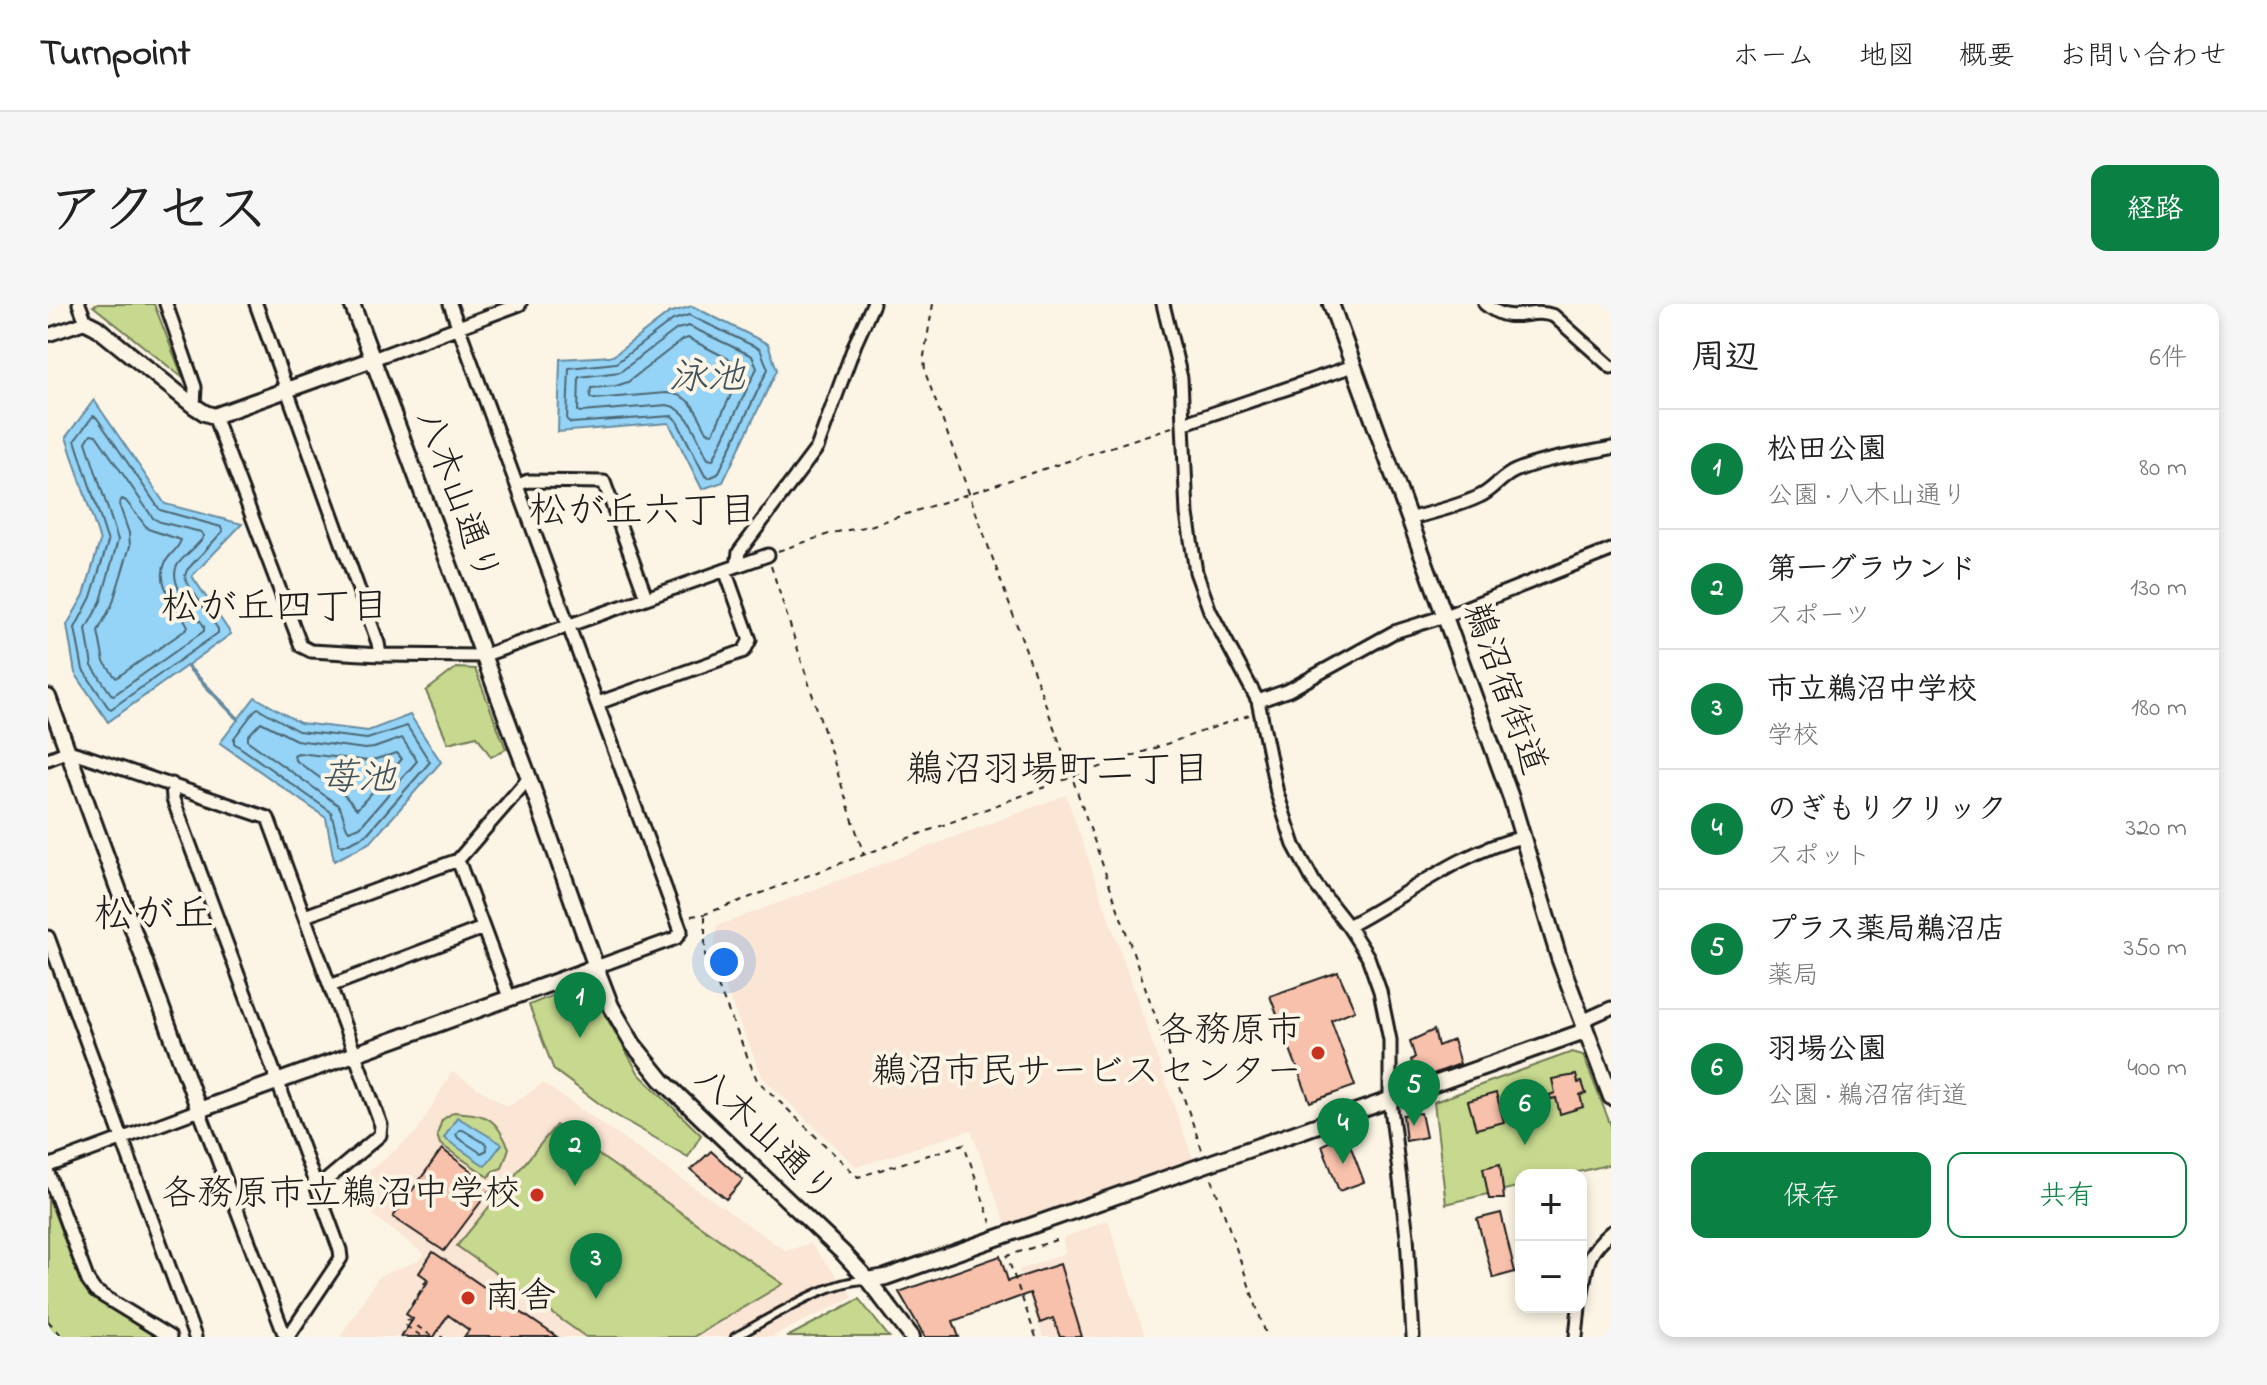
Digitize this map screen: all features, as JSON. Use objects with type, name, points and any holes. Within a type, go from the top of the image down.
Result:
[{"type":"street","points":[[79,304],[86,322],[194,406],[214,416],[520,304]]},
{"type":"street","points":[[166,304],[195,387],[194,406]]},
{"type":"street","points":[[256,304],[380,655]]},
{"type":"street","name":"八木山通り","points":[[352,304],[611,1006],[633,1044],[662,1080],[868,1280],[912,1337]]},
{"type":"street","points":[[48,1166],[676,938],[681,931],[450,304]]},
{"type":"street","points":[[737,566],[739,552],[817,448],[873,304]]},
{"type":"street","points":[[1163,304],[1181,378],[1187,514],[1196,572],[1210,611],[1260,706],[1277,793],[1294,845],[1315,884],[1368,957],[1380,991],[1390,1040],[1390,1100],[1407,1236],[1413,1337]]},
{"type":"street","name":"鵜沼宿街道","points":[[1331,304],[1445,616],[1523,837],[1559,958],[1611,1097]]},
{"type":"street","points":[[1485,304],[1514,318],[1543,312],[1554,316],[1611,367]]},
{"type":"street","points":[[48,335],[86,322]]},
{"type":"street","points":[[1185,423],[1353,366]]},
{"type":"street","points":[[214,416],[301,646],[311,651],[482,656],[768,555]]},
{"type":"street","points":[[1409,519],[1470,501],[1514,471],[1553,459],[1611,448]]},
{"type":"street","points":[[518,485],[528,481],[604,482],[646,597]]},
{"type":"street","points":[[1260,706],[1394,632],[1445,616],[1611,550]]},
{"type":"street","points":[[598,703],[744,651],[750,640],[725,570]]},
{"type":"street","points":[[48,697],[199,1110],[283,1331],[289,1336],[341,1258],[340,1250],[173,799],[172,784]]},
{"type":"street","points":[[48,759],[68,751],[268,818],[381,1125],[380,1135],[317,1188]]},
{"type":"street","points":[[305,916],[458,860],[529,778]]},
{"type":"street","points":[[1348,926],[1433,876],[1481,852],[1523,837]]},
{"type":"street","points":[[458,860],[509,997]]},
{"type":"street","points":[[330,986],[483,928]]},
{"type":"street","points":[[48,937],[195,1337]]},
{"type":"street","points":[[868,1280],[886,1277],[1390,1100],[1584,1026],[1611,1008]]},
{"type":"street","points":[[48,1173],[88,1281],[95,1291],[170,1337]]},
{"type":"street","points":[[1587,1267],[1596,1244],[1611,1232]]},
{"type":"street","points":[[1576,1337],[1578,1313]]},
{"type":"lane","points":[[735,1337],[816,1295],[851,1280],[868,1280]]},
{"type":"path","points":[[933,304],[924,356],[925,372],[1072,777],[1267,1337]]},
{"type":"path","points":[[864,855],[768,555],[832,533],[870,526],[1185,423]]},
{"type":"path","points":[[676,918],[705,914],[1260,706]]},
{"type":"path","points":[[705,914],[705,955],[757,1080],[858,1177],[964,1144],[996,1237]]},
{"type":"path","points":[[1036,1337],[1007,1256],[1056,1240],[1051,1218]]},
{"type":"path","points":[[427,1279],[404,1317],[433,1337]]},
{"type":"path","points":[[48,1321],[63,1337]]},
{"type":"path","points":[[400,1337],[406,1326],[423,1337]]},
{"type":"shaded area","points":[[1066,795],[1194,1163],[1006,1225],[971,1130],[856,1167],[763,1078],[713,960],[717,926]]},
{"type":"shaded area","name":"各務原市立鵜沼中学校","points":[[452,1072],[508,1107],[543,1083],[786,1251],[810,1243],[853,1297],[771,1337],[340,1337],[379,1276],[418,1261],[424,1254],[373,1215],[363,1176],[416,1133]]},
{"type":"shaded area","points":[[1108,1220],[1145,1337],[1043,1337],[1019,1270],[1065,1253],[1063,1238]]},
{"type":"green space","points":[[154,304],[183,378],[93,306]]},
{"type":"green space","points":[[456,668],[475,669],[506,749],[491,757],[477,736],[448,743],[426,691]]},
{"type":"green space","points":[[586,982],[639,1074],[701,1135],[688,1157],[612,1113],[554,1070],[529,1005]]},
{"type":"green space","points":[[1572,1052],[1583,1055],[1611,1126],[1611,1164],[1587,1170],[1515,1169],[1515,1187],[1446,1204],[1434,1102]]},
{"type":"green space","points":[[454,1112],[489,1119],[504,1137],[509,1148],[502,1168],[493,1171],[489,1177],[440,1144],[437,1135],[442,1120]]},
{"type":"green space","points":[[556,1125],[783,1284],[693,1337],[586,1337],[457,1246]]},
{"type":"green space","points":[[48,1196],[81,1284],[165,1337],[48,1337]]},
{"type":"green space","points":[[859,1299],[889,1337],[787,1337]]},
{"type":"water","name":"泳池","points":[[692,306],[768,344],[777,370],[723,482],[702,489],[669,423],[558,432],[560,359],[613,356],[669,313]]},
{"type":"water","points":[[94,400],[165,504],[242,524],[192,576],[231,634],[108,722],[75,673],[67,625],[84,595],[100,541],[66,437]]},
{"type":"water","name":"苺池","points":[[255,697],[300,723],[368,731],[410,715],[441,762],[371,842],[334,861],[326,818],[220,743]]},
{"type":"water","points":[[457,1117],[502,1144],[485,1166],[444,1138]]},
{"type":"building","name":"各務原市 鵜沼市民サービスセンター","points":[[1338,972],[1355,1010],[1331,1020],[1355,1086],[1310,1102],[1270,996]]},
{"type":"building","points":[[1434,1030],[1438,1046],[1453,1040],[1460,1064],[1417,1080],[1410,1041]]},
{"type":"building","points":[[1576,1075],[1586,1094],[1580,1095],[1583,1107],[1560,1114],[1556,1098],[1551,1099],[1549,1095],[1555,1093],[1552,1079]]},
{"type":"building","points":[[1496,1093],[1504,1122],[1476,1129],[1468,1101]]},
{"type":"building","points":[[1421,1113],[1426,1137],[1406,1141],[1403,1115]]},
{"type":"building","points":[[1346,1134],[1364,1182],[1339,1191],[1322,1145]]},
{"type":"building","points":[[442,1149],[492,1187],[444,1251],[393,1217]]},
{"type":"building","points":[[711,1151],[743,1180],[726,1199],[691,1170]]},
{"type":"building","points":[[1500,1164],[1504,1199],[1489,1199],[1483,1168]]},
{"type":"building","points":[[1501,1213],[1515,1272],[1493,1278],[1477,1219]]},
{"type":"building","name":"南舎","points":[[433,1252],[557,1337],[464,1337],[469,1330],[448,1315],[434,1337],[401,1337],[413,1319],[406,1314],[429,1280],[419,1273]]},
{"type":"building","points":[[1000,1256],[1008,1281],[1060,1264],[1082,1337],[1060,1337],[1053,1318],[1040,1323],[1030,1293],[953,1321],[959,1337],[925,1337],[899,1292]]},
{"type":"waterway","points":[[187,666],[238,719]]},
{"type":"place","name":"松田公園","points":[[580,1038]]},
{"type":"place","name":"各務原市 鵜沼市民サービスセンター","points":[[1318,1053]]},
{"type":"place","name":"プラス薬局鵜沼店","points":[[1414,1126]]},
{"type":"place","name":"羽場公園","points":[[1525,1145]]},
{"type":"place","name":"のぎもりクリック","points":[[1343,1164]]},
{"type":"place","name":"第一グラウンド","points":[[575,1186]]},
{"type":"place","name":"各務原市立鵜沼中学校","points":[[537,1195]]},
{"type":"place","name":"南舎","points":[[468,1298]]},
{"type":"place","name":"市立鵜沼中学校","points":[[596,1299]]},
{"type":"district","name":"松が丘六丁目","points":[[643,513]]},
{"type":"district","name":"松が丘四丁目","points":[[275,609]]},
{"type":"district","name":"鵜沼羽場町二丁目","points":[[1058,772]]},
{"type":"district","name":"松が丘","points":[[154,916]]}]
